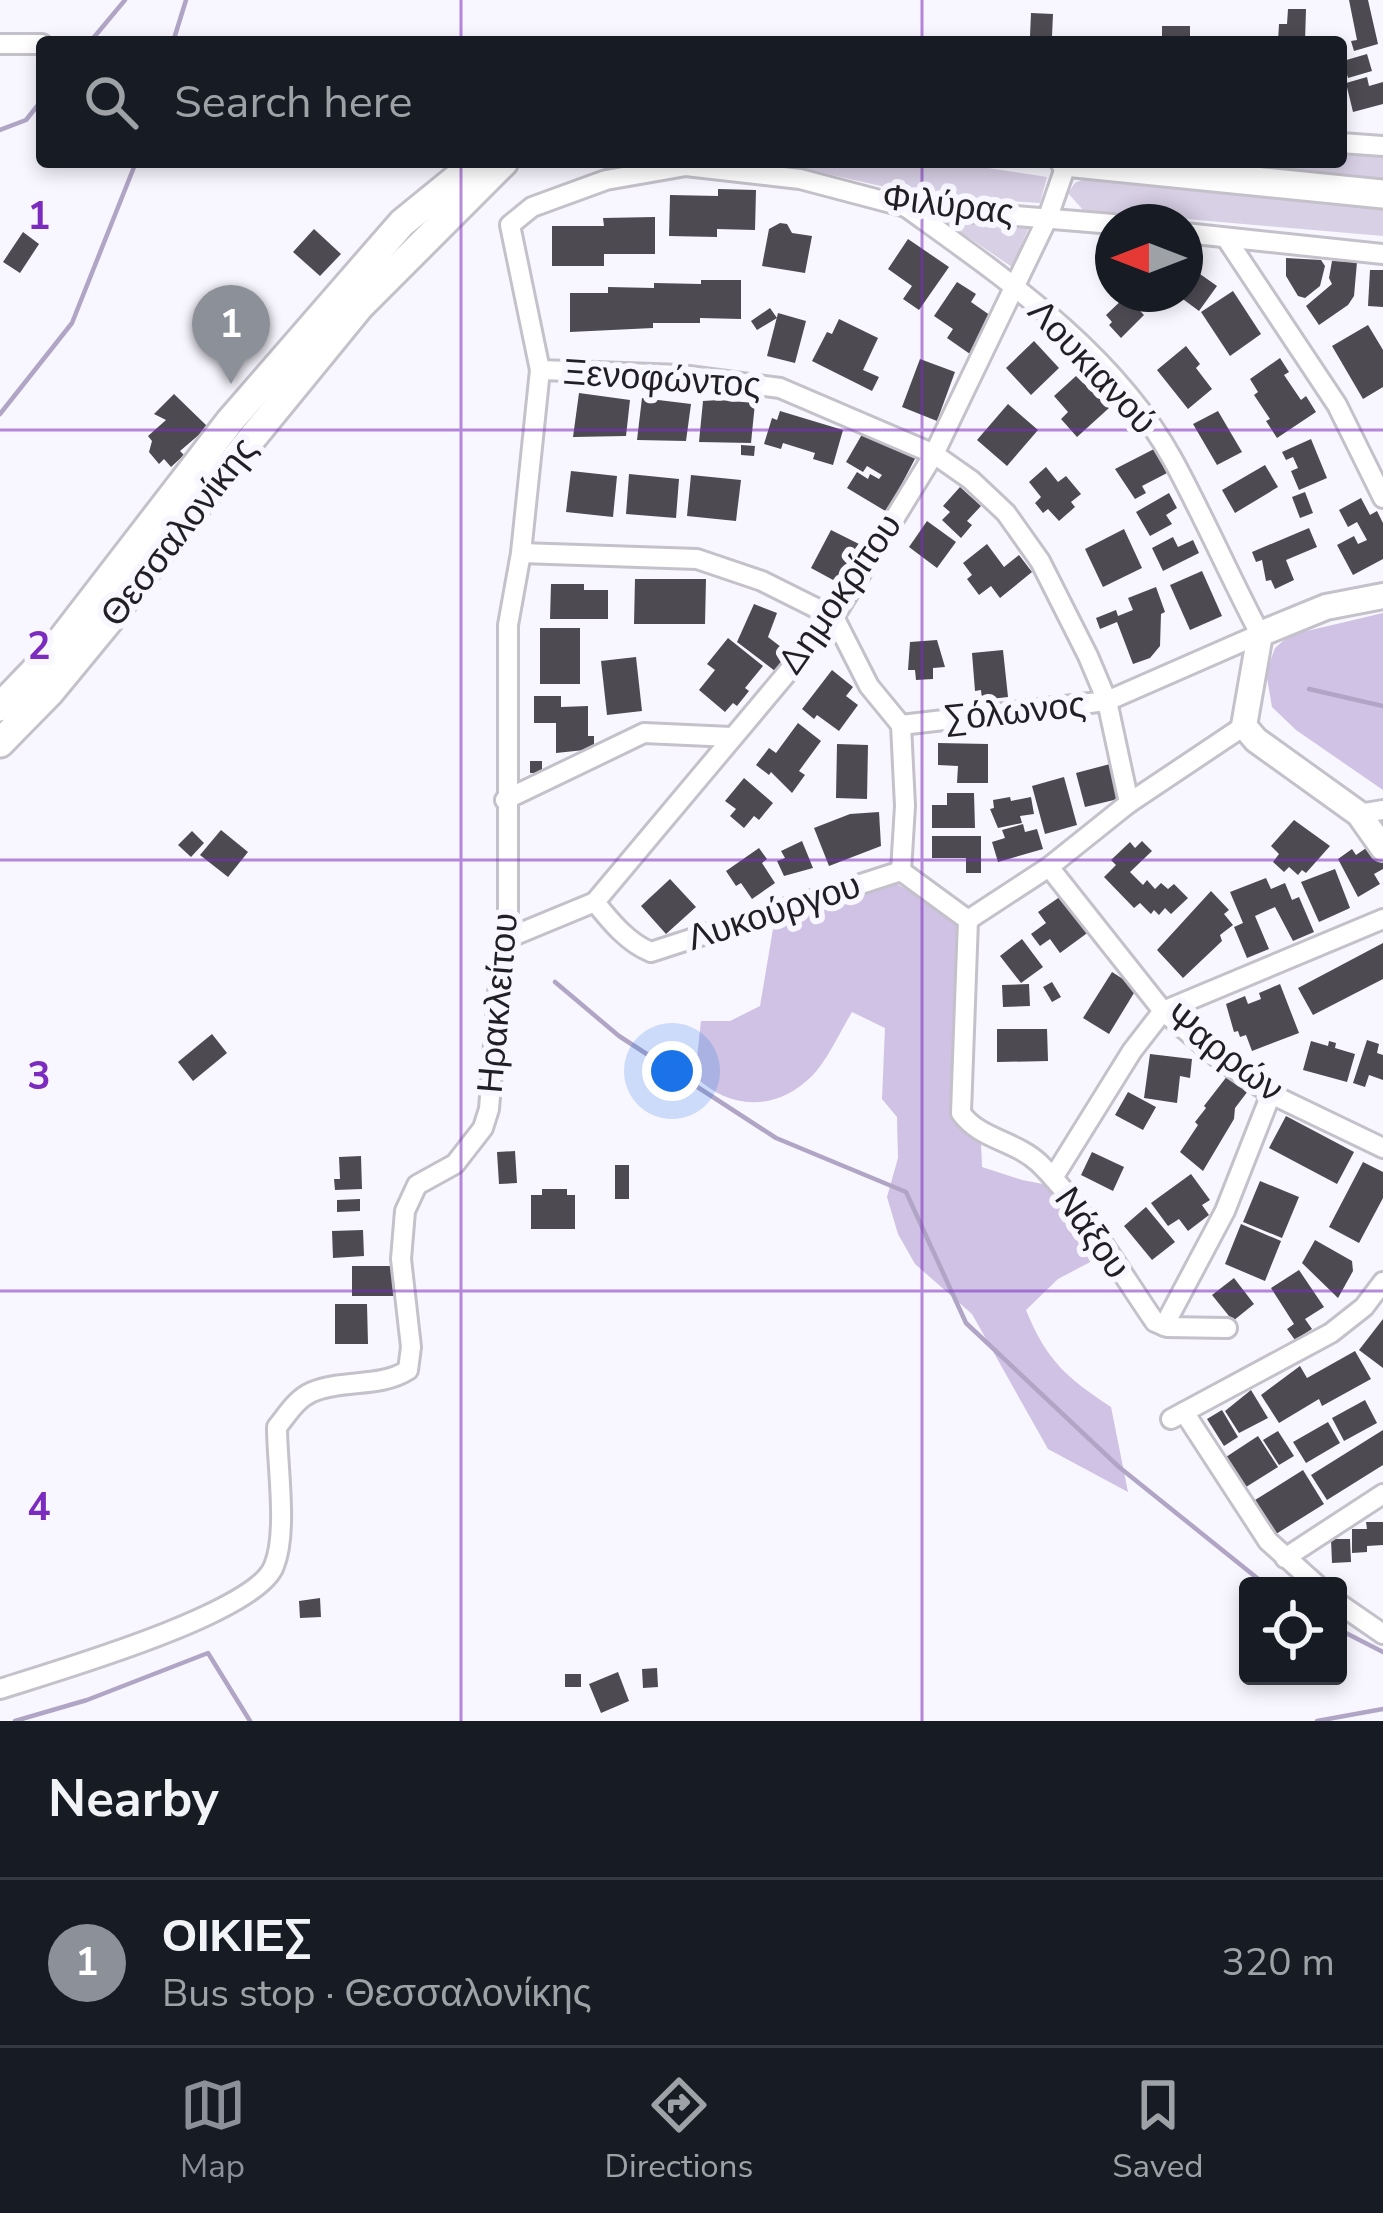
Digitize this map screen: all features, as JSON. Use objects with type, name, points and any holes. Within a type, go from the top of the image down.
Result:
[{"type":"main road","name":"Θεσσαλονίκης","points":[[0,707],[49,656],[230,422],[402,223],[456,179],[484,168]]},
{"type":"main road","name":"Θεσσαλονίκης","points":[[0,743],[50,692],[360,306],[494,168]]},
{"type":"main road","points":[[1176,168],[1231,171],[1383,194]]},
{"type":"street","points":[[0,44],[36,44]]},
{"type":"street","points":[[1347,143],[1383,146]]},
{"type":"street","name":"Φιλύρας","points":[[510,225],[532,207],[606,180],[675,168]]},
{"type":"street","name":"Φιλύρας","points":[[704,168],[800,179],[905,207],[1095,222]]},
{"type":"street","name":"Δημοκρίτου","points":[[508,938],[595,902],[834,617],[934,454],[1048,217],[1064,168]]},
{"type":"street","name":"Λουκιανού","points":[[905,207],[1016,286],[1066,329],[1142,414],[1172,458],[1260,634]]},
{"type":"street","name":"Ηρακλείτου","points":[[0,1689],[169,1632],[262,1586],[274,1566],[279,1542],[277,1427],[312,1392],[394,1379],[408,1370],[411,1347],[401,1258],[405,1211],[417,1185],[455,1164],[483,1128],[508,938],[508,625],[521,553],[540,370],[510,225]]},
{"type":"street","points":[[1203,235],[1383,254]]},
{"type":"street","points":[[1226,238],[1337,405],[1383,498]]},
{"type":"street","name":"Ξενοφώντος","points":[[540,370],[755,382],[807,398],[934,454],[1006,513],[1028,545],[1080,639],[1107,701],[1129,803]]},
{"type":"street","points":[[521,553],[697,559],[762,581],[834,617],[869,686],[901,724],[905,806],[901,871],[968,920],[1244,726],[1260,634],[1326,607],[1383,596]]},
{"type":"street","name":"Σόλωνος","points":[[901,724],[1107,701],[1260,634]]},
{"type":"street","points":[[1244,726],[1256,740],[1371,812],[1383,848]]},
{"type":"street","points":[[505,800],[644,734],[731,737]]},
{"type":"street","name":"Ψαρρών","points":[[1049,867],[1163,1011],[1221,1060],[1271,1094],[1383,1148]]},
{"type":"street","name":"Λυκούργου","points":[[595,902],[613,924],[651,952],[901,871]]},
{"type":"street","points":[[1053,1178],[1132,1051],[1163,1011],[1383,919]]},
{"type":"street","name":"Νάξου","points":[[968,920],[961,1113],[969,1124],[1026,1152],[1053,1178],[1155,1322],[1164,1326]]},
{"type":"street","points":[[1227,1328],[1164,1326],[1225,1211],[1271,1094]]},
{"type":"street","points":[[1307,1577],[1268,1541],[1178,1416],[1331,1334],[1364,1307],[1383,1282]]},
{"type":"street","points":[[1285,1558],[1383,1495]]},
{"type":"street","points":[[1347,1609],[1383,1634]]},
{"type":"shaded area","points":[[1347,150],[1383,153],[1383,182],[1253,168],[1347,168]]},
{"type":"shaded area","points":[[801,168],[988,168],[1047,177],[1040,203],[921,195]]},
{"type":"shaded area","points":[[1086,178],[1383,206],[1383,236],[1203,220],[1203,204],[1095,204],[1095,211],[1083,210],[1068,193]]},
{"type":"shaded area","points":[[937,216],[1031,222],[1012,267]]},
{"type":"shaded area","points":[[1383,613],[1383,790],[1296,730],[1272,707],[1266,672],[1275,648],[1290,635]]},
{"type":"shaded area","points":[[878,874],[971,924],[952,1082],[959,1116],[981,1142],[982,1167],[1075,1190],[1113,1250],[1058,1279],[1026,1310],[1060,1366],[1111,1407],[1128,1492],[1048,1449],[972,1314],[915,1264],[898,1234],[887,1197],[898,1158],[897,1117],[882,1099],[885,1028],[852,1012],[812,1076],[769,1101],[723,1096],[695,1076],[701,1021],[730,1021],[760,1006],[775,917]]},
{"type":"building","points":[[1349,0],[1368,0],[1378,44],[1354,51],[1351,41],[1357,40]]},
{"type":"building","points":[[1288,9],[1306,9],[1305,36],[1278,36],[1279,24],[1287,24]]},
{"type":"building","points":[[1031,13],[1053,14],[1052,36],[1030,36]]},
{"type":"building","points":[[1162,26],[1190,26],[1190,36],[1162,36]]},
{"type":"building","points":[[1367,54],[1372,71],[1348,78],[1347,60]]},
{"type":"building","points":[[1367,77],[1369,86],[1383,82],[1383,104],[1353,112],[1347,83]]},
{"type":"building","points":[[718,189],[756,190],[755,230],[717,229],[717,237],[669,236],[670,195],[718,196]]},
{"type":"building","points":[[655,217],[655,254],[604,254],[604,266],[552,266],[552,226],[604,226],[603,218]]},
{"type":"building","points":[[787,224],[792,233],[812,236],[805,273],[762,266],[769,229]]},
{"type":"building","points":[[314,229],[341,254],[320,276],[293,252]]},
{"type":"building","points":[[23,232],[39,244],[20,273],[3,262]]},
{"type":"building","points":[[908,239],[949,267],[919,310],[903,299],[912,286],[888,269]]},
{"type":"building","points":[[1286,258],[1321,260],[1325,266],[1320,286],[1305,298],[1298,296],[1286,276]]},
{"type":"building","points":[[1332,261],[1357,262],[1354,296],[1319,325],[1306,306],[1332,284]]},
{"type":"building","points":[[1370,270],[1383,270],[1383,307],[1368,306]]},
{"type":"building","points":[[1203,276],[1217,286],[1203,305]]},
{"type":"building","points":[[701,280],[741,280],[741,319],[700,318],[700,323],[570,332],[570,293],[608,293],[608,287],[654,288],[654,283],[701,284]]},
{"type":"building","points":[[957,282],[976,294],[971,302],[994,318],[970,354],[947,338],[953,329],[934,316]]},
{"type":"building","points":[[1233,291],[1261,334],[1230,356],[1203,311]]},
{"type":"building","points":[[770,308],[777,318],[757,330],[751,321]]},
{"type":"building","points":[[1141,312],[1144,315],[1121,338],[1106,315]]},
{"type":"building","points":[[778,313],[806,321],[795,363],[767,356]]},
{"type":"building","points":[[839,319],[878,338],[863,370],[879,377],[872,391],[812,361]]},
{"type":"building","points":[[1368,325],[1383,350],[1383,387],[1363,399],[1332,346]]},
{"type":"building","points":[[1034,341],[1059,368],[1031,395],[1006,368]]},
{"type":"building","points":[[1186,346],[1212,389],[1188,409],[1157,370]]},
{"type":"building","points":[[1280,358],[1289,372],[1284,375],[1316,412],[1277,438],[1250,379]]},
{"type":"building","points":[[920,359],[955,372],[937,421],[902,407]]},
{"type":"building","points":[[1076,376],[1109,408],[1077,437],[1061,419],[1068,412],[1054,396]]},
{"type":"building","points":[[579,393],[630,400],[626,436],[573,437]]},
{"type":"building","points":[[174,394],[208,427],[180,451],[184,455],[171,467],[164,459],[159,464],[149,452],[152,441],[148,436],[166,420],[154,414]]},
{"type":"building","points":[[642,398],[691,404],[686,441],[637,440]]},
{"type":"building","points":[[703,401],[755,403],[751,443],[699,442]]},
{"type":"building","points":[[1008,404],[1038,430],[1007,466],[977,440]]},
{"type":"building","points":[[780,411],[843,430],[833,465],[813,459],[815,453],[783,443],[781,449],[764,444],[772,418],[777,420]]},
{"type":"building","points":[[1218,411],[1242,452],[1217,465],[1193,424]]},
{"type":"building","points":[[864,431],[895,450],[898,444],[917,455],[887,512],[847,488],[857,472],[868,479],[870,474],[879,479],[882,475],[867,466],[863,472],[846,462]]},
{"type":"building","points":[[1311,439],[1327,478],[1299,490],[1291,471],[1298,468],[1293,457],[1286,460],[1282,452]]},
{"type":"building","points":[[741,445],[755,446],[754,456],[741,455]]},
{"type":"building","points":[[1156,448],[1169,472],[1142,486],[1146,493],[1135,499],[1115,469]]},
{"type":"building","points":[[1265,465],[1278,487],[1235,513],[1222,490]]},
{"type":"building","points":[[1046,467],[1058,482],[1066,476],[1081,494],[1059,521],[1035,503],[1041,497],[1029,482]]},
{"type":"building","points":[[571,471],[617,476],[613,517],[566,512]]},
{"type":"building","points":[[629,474],[679,479],[676,518],[626,514]]},
{"type":"building","points":[[691,475],[741,480],[736,521],[687,516]]},
{"type":"building","points":[[960,487],[981,506],[967,521],[972,525],[961,538],[942,520],[950,512],[943,506]]},
{"type":"building","points":[[1305,492],[1313,513],[1300,518],[1292,497]]},
{"type":"building","points":[[1169,493],[1177,508],[1166,515],[1172,524],[1150,536],[1136,512]]},
{"type":"building","points":[[1361,498],[1370,515],[1377,511],[1383,523],[1383,559],[1353,575],[1337,545],[1354,536],[1358,544],[1367,540],[1357,522],[1348,527],[1339,510]]},
{"type":"building","points":[[927,521],[956,542],[937,568],[909,547]]},
{"type":"building","points":[[1309,528],[1317,547],[1286,560],[1294,580],[1275,589],[1271,580],[1266,581],[1262,560],[1256,562],[1252,552]]},
{"type":"building","points":[[1124,529],[1142,568],[1103,587],[1085,549]]},
{"type":"building","points":[[831,530],[867,548],[846,587],[811,568]]},
{"type":"building","points":[[1173,537],[1178,547],[1193,540],[1199,553],[1163,571],[1152,548]]},
{"type":"building","points":[[987,544],[1004,567],[1019,555],[1032,572],[1000,598],[991,586],[979,595],[963,563]]},
{"type":"building","points":[[1202,571],[1222,616],[1190,630],[1170,585]]},
{"type":"building","points":[[635,579],[706,579],[705,624],[634,624]]},
{"type":"building","points":[[551,584],[608,590],[608,619],[550,619]]},
{"type":"building","points":[[1156,587],[1165,612],[1161,614],[1160,646],[1150,658],[1133,664],[1117,622],[1100,629],[1096,618],[1133,610],[1128,598]]},
{"type":"building","points":[[754,604],[777,613],[768,637],[790,654],[775,671],[737,642]]},
{"type":"building","points":[[540,628],[580,628],[580,684],[540,684]]},
{"type":"building","points":[[728,638],[763,666],[737,706],[733,703],[725,712],[699,690],[715,670],[707,664]]},
{"type":"building","points":[[937,640],[945,667],[933,668],[933,679],[916,680],[915,670],[908,670],[910,642]]},
{"type":"building","points":[[1003,650],[1008,697],[982,700],[981,690],[975,691],[972,653]]},
{"type":"building","points":[[636,657],[642,711],[607,715],[601,661]]},
{"type":"building","points":[[832,670],[853,687],[846,696],[858,705],[839,731],[802,709]]},
{"type":"building","points":[[534,696],[561,696],[561,707],[588,706],[588,736],[594,736],[594,749],[556,753],[556,723],[534,723]]},
{"type":"building","points":[[798,723],[821,741],[799,771],[805,775],[792,793],[771,772],[756,765],[769,748],[776,753]]},
{"type":"building","points":[[938,743],[988,744],[988,783],[957,783],[958,766],[938,765]]},
{"type":"building","points":[[837,744],[868,745],[867,799],[836,798]]},
{"type":"building","points":[[530,761],[542,761],[542,773],[530,773]]},
{"type":"building","points":[[1110,764],[1118,799],[1085,807],[1076,773]]},
{"type":"building","points":[[1064,777],[1077,825],[1045,834],[1032,786]]},
{"type":"building","points":[[744,778],[773,803],[759,820],[754,816],[744,828],[730,816],[736,809],[725,801]]},
{"type":"building","points":[[947,793],[974,793],[975,828],[932,828],[932,805],[947,805]]},
{"type":"building","points":[[1010,797],[1011,801],[1031,797],[1034,814],[1020,816],[1022,823],[998,828],[990,809],[993,800]]},
{"type":"building","points":[[879,812],[881,846],[829,866],[814,828],[850,814]]},
{"type":"building","points":[[1294,820],[1330,846],[1306,873],[1302,870],[1298,875],[1289,867],[1284,872],[1273,862],[1279,854],[1271,846]]},
{"type":"building","points":[[1023,824],[1025,832],[1037,829],[1043,849],[998,862],[992,842],[1005,838],[1002,830]]},
{"type":"building","points":[[221,830],[248,852],[228,877],[200,855]]},
{"type":"building","points":[[192,831],[204,843],[191,857],[178,845]]},
{"type":"building","points":[[932,836],[981,836],[981,873],[966,873],[966,858],[932,858]]},
{"type":"building","points":[[802,841],[813,868],[784,876],[777,861],[785,858],[781,851]]},
{"type":"building","points":[[1142,841],[1152,851],[1130,872],[1155,889],[1161,883],[1168,889],[1174,884],[1188,898],[1171,914],[1165,908],[1159,915],[1154,910],[1151,914],[1140,903],[1134,908],[1104,877],[1116,865],[1111,860],[1130,842],[1135,848]]},
{"type":"building","points":[[1372,844],[1383,862],[1383,869],[1374,874],[1380,884],[1358,897],[1338,859],[1352,849],[1356,855]]},
{"type":"building","points":[[759,848],[775,883],[752,899],[726,871]]},
{"type":"building","points":[[1335,869],[1350,908],[1319,922],[1301,882]]},
{"type":"building","points":[[1266,878],[1271,889],[1285,883],[1292,900],[1299,897],[1314,932],[1293,941],[1275,907],[1255,916],[1269,949],[1247,958],[1234,927],[1243,923],[1230,892]]},
{"type":"building","points":[[670,879],[696,907],[666,934],[641,906]]},
{"type":"building","points":[[1211,891],[1229,910],[1224,914],[1233,925],[1183,978],[1157,950]]},
{"type":"building","points":[[1064,894],[1090,931],[1060,953],[1050,939],[1040,946],[1031,934],[1046,923],[1038,912]]},
{"type":"building","points":[[1022,939],[1043,967],[1021,983],[1000,956]]},
{"type":"building","points":[[1383,943],[1383,979],[1313,1015],[1298,988]]},
{"type":"building","points":[[1112,972],[1137,988],[1109,1034],[1083,1018]]},
{"type":"building","points":[[1052,982],[1061,997],[1052,1002],[1043,987]]},
{"type":"building","points":[[1029,984],[1030,1006],[1003,1007],[1002,985]]},
{"type":"building","points":[[1280,984],[1299,1033],[1252,1051],[1246,1035],[1234,1032],[1226,1004],[1245,996],[1248,1004]]},
{"type":"building","points":[[997,1029],[1047,1029],[1048,1061],[997,1062]]},
{"type":"building","points":[[212,1034],[227,1053],[193,1081],[178,1062]]},
{"type":"building","points":[[1367,1040],[1379,1044],[1383,1080],[1369,1075],[1365,1087],[1353,1083]]},
{"type":"building","points":[[1311,1041],[1328,1046],[1329,1041],[1336,1043],[1335,1048],[1355,1054],[1347,1082],[1303,1070]]},
{"type":"building","points":[[1150,1054],[1192,1059],[1190,1078],[1180,1076],[1177,1103],[1144,1098]]},
{"type":"building","points":[[1228,1075],[1248,1091],[1203,1171],[1180,1152],[1204,1106]]},
{"type":"building","points":[[1128,1092],[1156,1107],[1143,1130],[1115,1115]]},
{"type":"building","points":[[1286,1116],[1354,1152],[1337,1184],[1269,1148]]},
{"type":"building","points":[[515,1151],[517,1183],[499,1184],[497,1152]]},
{"type":"building","points":[[1092,1152],[1124,1167],[1113,1191],[1081,1175]]},
{"type":"building","points":[[361,1156],[362,1189],[335,1190],[334,1179],[340,1179],[339,1157]]},
{"type":"building","points":[[1363,1162],[1383,1172],[1383,1198],[1359,1243],[1329,1227]]},
{"type":"building","points":[[615,1165],[629,1165],[629,1199],[615,1199]]},
{"type":"building","points":[[1191,1174],[1210,1200],[1202,1205],[1209,1215],[1188,1231],[1179,1219],[1168,1226],[1151,1203]]},
{"type":"building","points":[[1260,1181],[1299,1197],[1282,1238],[1243,1222]]},
{"type":"building","points":[[542,1189],[567,1189],[567,1195],[575,1195],[575,1229],[531,1229],[531,1195],[542,1195]]},
{"type":"building","points":[[360,1199],[360,1211],[337,1212],[337,1200]]},
{"type":"building","points":[[1146,1207],[1175,1242],[1152,1260],[1124,1226]]},
{"type":"building","points":[[1241,1224],[1281,1241],[1265,1281],[1225,1264]]},
{"type":"building","points":[[363,1230],[364,1256],[333,1258],[332,1231]]},
{"type":"building","points":[[1315,1240],[1352,1261],[1353,1271],[1338,1298],[1302,1263]]},
{"type":"building","points":[[352,1266],[398,1266],[398,1296],[352,1296]]},
{"type":"building","points":[[1299,1270],[1324,1307],[1305,1319],[1312,1329],[1295,1340],[1287,1329],[1294,1324],[1271,1288]]},
{"type":"building","points":[[1234,1278],[1254,1304],[1233,1321],[1212,1295]]},
{"type":"building","points":[[335,1304],[367,1304],[368,1344],[335,1344]]},
{"type":"building","points":[[1383,1319],[1383,1368],[1359,1350]]},
{"type":"building","points":[[1355,1351],[1371,1379],[1322,1406],[1319,1399],[1279,1423],[1261,1395],[1300,1366],[1307,1378]]},
{"type":"building","points":[[1251,1390],[1268,1418],[1239,1433],[1225,1411]]},
{"type":"building","points":[[1365,1400],[1377,1423],[1344,1441],[1332,1418]]},
{"type":"building","points":[[1222,1410],[1238,1437],[1224,1446],[1207,1419]]},
{"type":"building","points":[[1328,1422],[1340,1443],[1306,1463],[1293,1442]]},
{"type":"building","points":[[1383,1430],[1383,1465],[1327,1500],[1311,1475]]},
{"type":"building","points":[[1278,1431],[1294,1456],[1279,1465],[1263,1440]]},
{"type":"building","points":[[1258,1436],[1278,1467],[1246,1487],[1226,1457]]},
{"type":"building","points":[[1303,1470],[1324,1504],[1276,1534],[1255,1500]]},
{"type":"building","points":[[1366,1522],[1383,1522],[1383,1545],[1352,1553],[1352,1529],[1367,1529]]},
{"type":"building","points":[[1331,1539],[1350,1539],[1351,1562],[1332,1563]]},
{"type":"building","points":[[320,1598],[321,1617],[300,1618],[299,1601]]},
{"type":"building","points":[[657,1668],[658,1687],[643,1688],[642,1669]]},
{"type":"building","points":[[618,1672],[629,1701],[601,1713],[589,1684]]},
{"type":"building","points":[[565,1674],[581,1674],[581,1687],[565,1687]]},
{"type":"waterway","points":[[95,36],[125,0]]},
{"type":"waterway","points":[[175,36],[186,0]]},
{"type":"waterway","points":[[0,130],[26,120],[36,108]]},
{"type":"waterway","points":[[0,414],[72,323],[134,168]]},
{"type":"waterway","points":[[1309,689],[1383,706]]},
{"type":"waterway","points":[[555,982],[619,1036],[776,1138],[906,1192],[966,1323],[1119,1467],[1256,1577]]},
{"type":"waterway","points":[[1347,1634],[1383,1652]]},
{"type":"waterway","points":[[15,1721],[87,1700],[208,1653],[250,1721]]},
{"type":"waterway","points":[[1317,1721],[1383,1709]]},
{"type":"place","name":"ΟΙΚΙΕΣ","points":[[231,384]]}]
